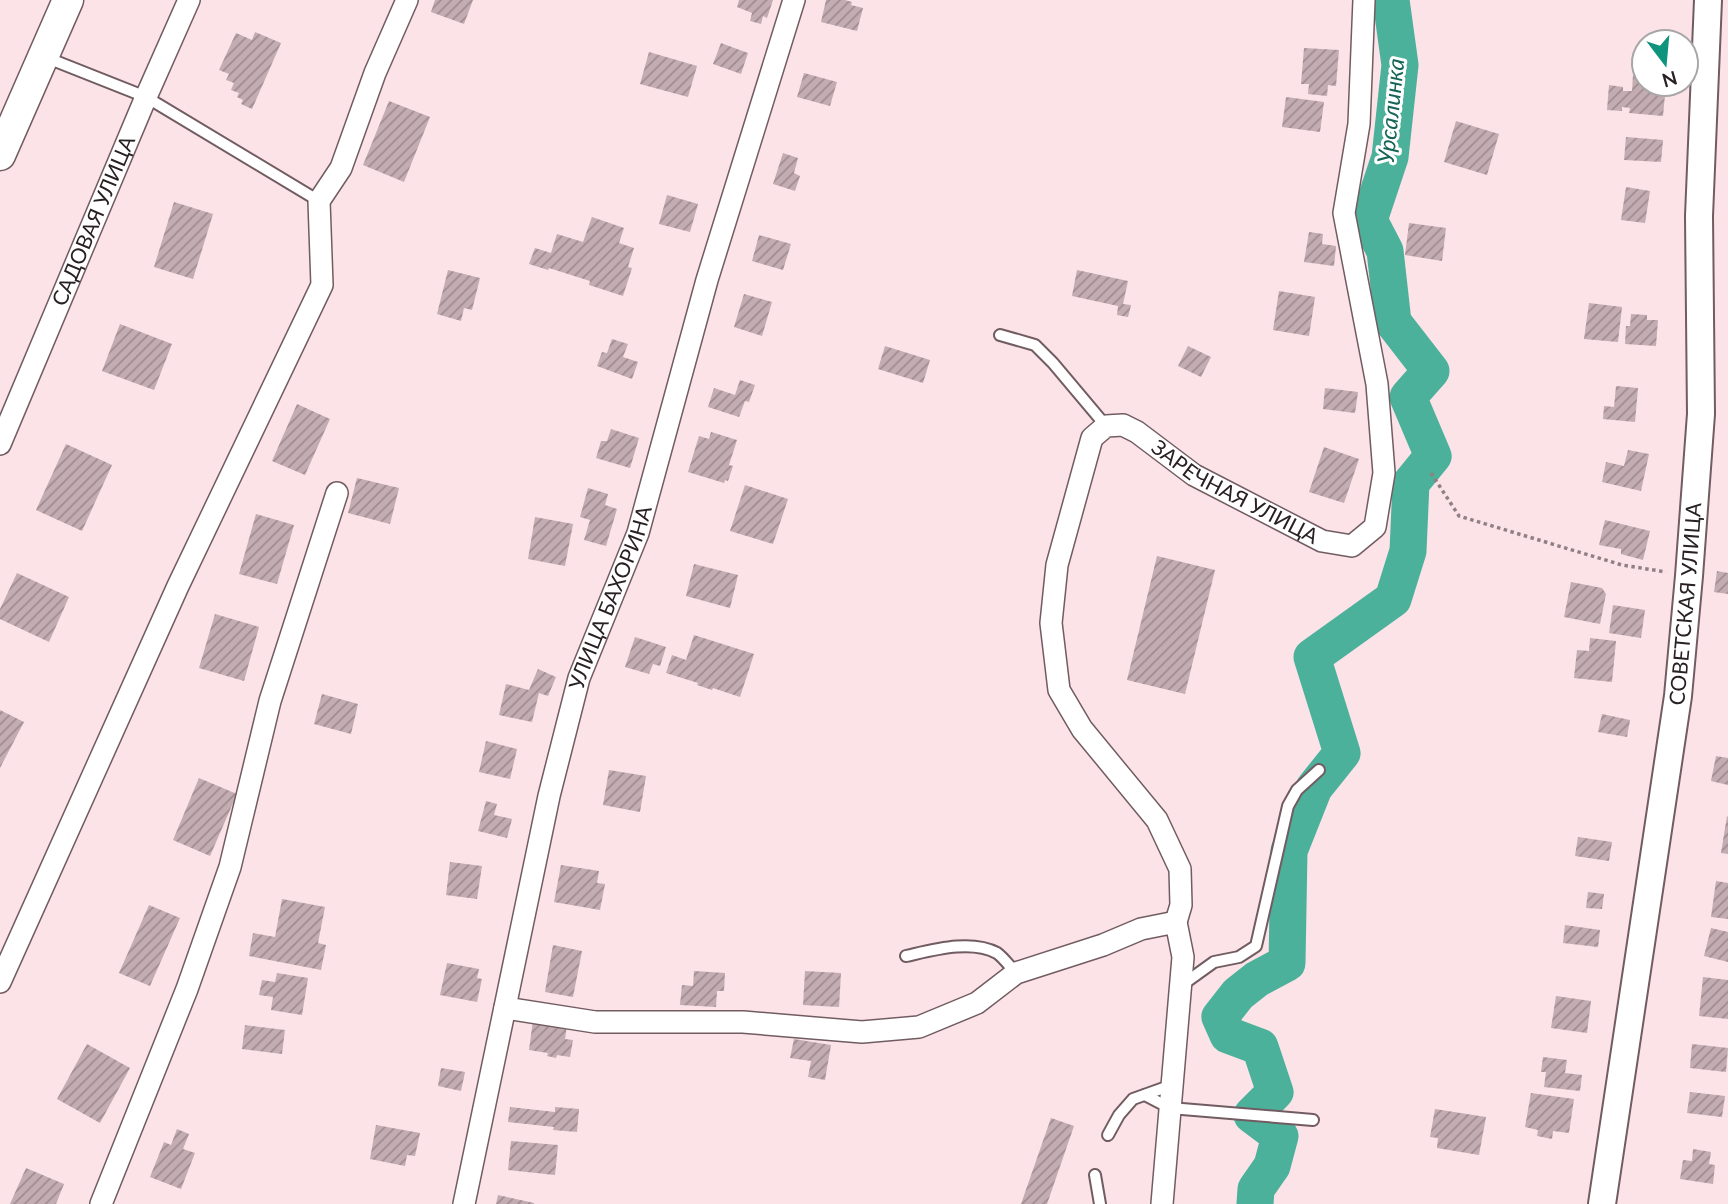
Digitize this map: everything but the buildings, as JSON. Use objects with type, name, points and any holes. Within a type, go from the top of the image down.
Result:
[{"type":"main road","points":[[0,155],[68,0]]},
{"type":"street","name":"САДОВАЯ УЛИЦА","points":[[0,444],[189,0]]},
{"type":"street","points":[[0,982],[173,597],[322,285],[318,201],[341,168],[374,73],[407,0]]},
{"type":"street","name":"УЛИЦА БАХОРИНА","points":[[464,1204],[549,796],[579,678],[638,533],[707,280],[794,0]]},
{"type":"street","name":"ЗАРЕЧНАЯ УЛИЦА","points":[[1106,426],[1123,425],[1137,432],[1194,475],[1322,541],[1352,546],[1376,527],[1384,473],[1377,384],[1344,213],[1359,124],[1364,0]]},
{"type":"street","name":"СОВЕТСКАЯ УЛИЦА","points":[[1602,1204],[1678,696],[1689,576],[1702,414],[1699,216],[1708,0]]},
{"type":"street","points":[[1106,426],[1092,438],[1058,565],[1051,623],[1059,690],[1082,729],[1157,820],[1180,869],[1181,905],[1176,922],[1183,957],[1162,1204]]},
{"type":"street","points":[[101,1204],[187,989],[230,867],[270,701],[337,494]]},
{"type":"street","points":[[505,1007],[595,1022],[743,1022],[862,1032],[919,1027],[977,1003],[1016,973],[1103,945],[1141,929],[1176,922]]},
{"type":"lane","points":[[43,57],[146,97],[318,201]]},
{"type":"lane","points":[[1000,335],[1035,345],[1106,426]]},
{"type":"lane","points":[[1180,986],[1214,962],[1239,957],[1256,946],[1287,806],[1297,790],[1319,770]]},
{"type":"lane","points":[[906,957],[943,947],[981,947],[999,954],[1016,973]]},
{"type":"lane","points":[[1108,1135],[1119,1115],[1133,1099],[1172,1085]]},
{"type":"lane","points":[[1145,1094],[1170,1108],[1313,1120]]},
{"type":"lane","points":[[1095,1175],[1100,1204]]},
{"type":"path","points":[[1431,473],[1460,516],[1622,565],[1689,576]]},
{"type":"waterway","name":"Урсалинка","points":[[1255,1204],[1256,1189],[1272,1166],[1280,1136],[1252,1115],[1275,1092],[1260,1047],[1228,1035],[1220,1017],[1238,994],[1257,979],[1287,963],[1289,851],[1314,788],[1342,753],[1312,657],[1393,599],[1408,551],[1411,483],[1433,456],[1408,397],[1431,371],[1393,322],[1385,251],[1369,220],[1390,157],[1400,65],[1391,0]]}]
